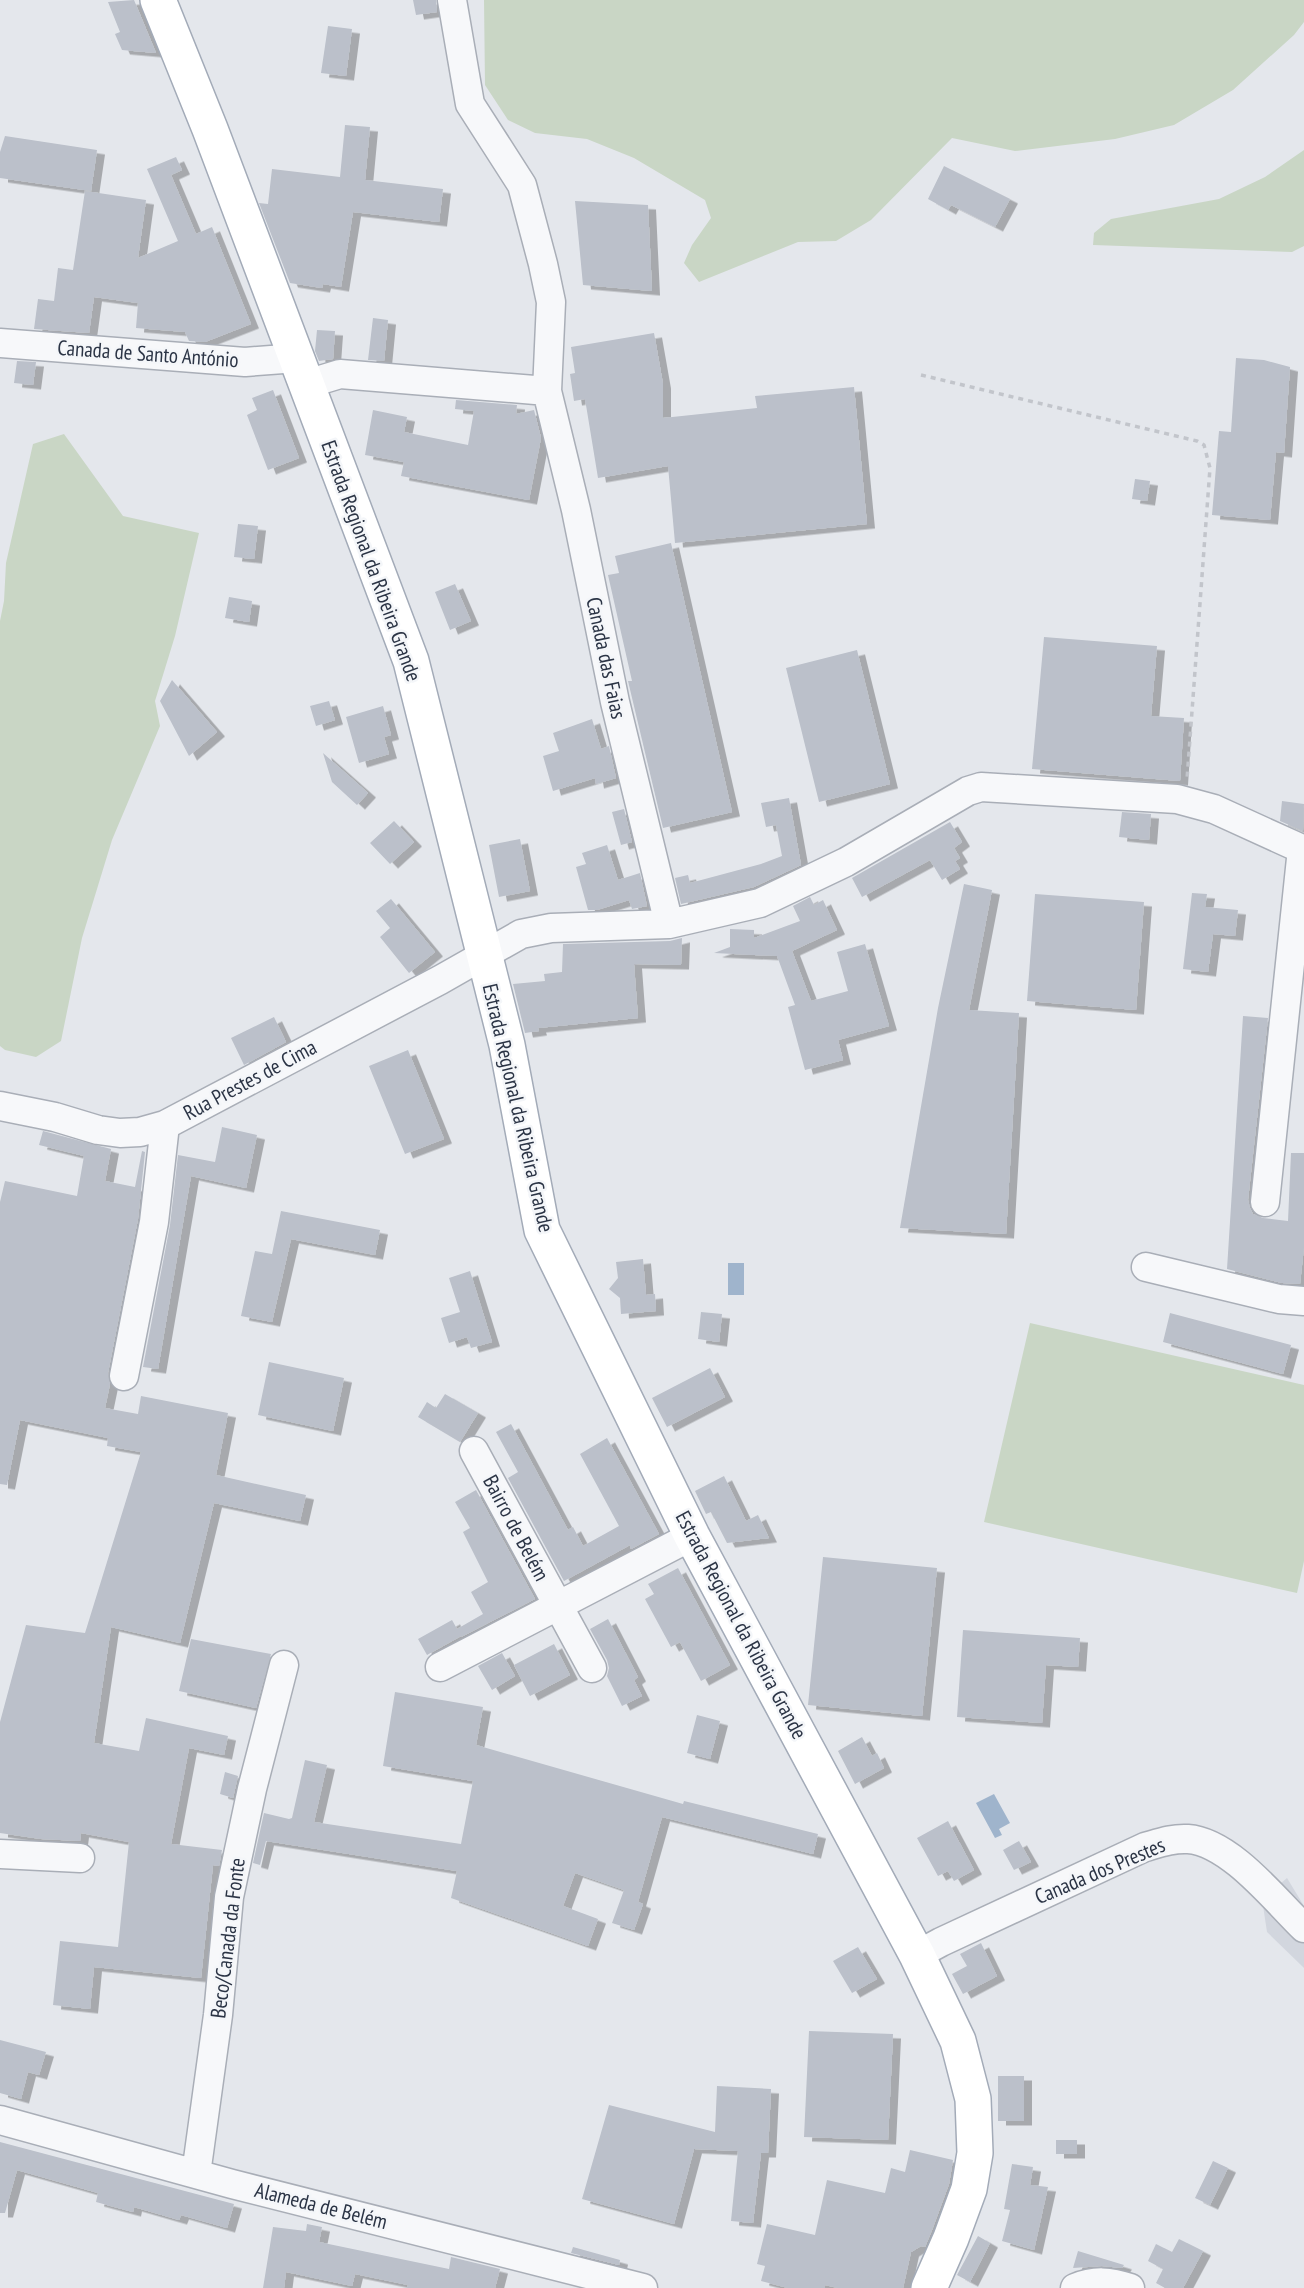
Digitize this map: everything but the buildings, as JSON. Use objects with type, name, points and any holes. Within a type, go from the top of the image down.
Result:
[{"type":"main road","name":"Estrada Regional da Ribeira Grande","points":[[158,0],[210,129],[411,661],[506,1045],[542,1230],[692,1536],[917,1955],[958,2041],[974,2099],[975,2153],[969,2189],[929,2288]]},
{"type":"street","name":"Canada das Faias","points":[[452,0],[470,104],[522,186],[543,264],[551,302],[547,391],[576,510],[615,702],[669,924]]},
{"type":"street","name":"Canada de Santo António","points":[[0,343],[245,362],[302,371]]},
{"type":"street","points":[[302,371],[547,391]]},
{"type":"street","name":"Rua Prestes de Cima","points":[[0,1106],[120,1133],[140,1132],[165,1125],[521,934],[551,928],[669,924],[760,903],[846,862],[968,791],[981,787],[1186,801],[1214,809],[1303,849]]},
{"type":"street","points":[[1265,1202],[1303,849]]},
{"type":"street","points":[[124,1376],[154,1222],[165,1125]]},
{"type":"street","points":[[1146,1267],[1279,1299],[1304,1301]]},
{"type":"street","name":"Bairro de Belém","points":[[474,1451],[592,1668]]},
{"type":"street","name":"Bairro de Belém","points":[[440,1667],[692,1536]]},
{"type":"street","name":"Beco/Canada da Fonte","points":[[197,2174],[218,2015],[229,1897],[252,1789],[284,1665]]},
{"type":"street","name":"Canada dos Prestes","points":[[917,1955],[1144,1847],[1170,1839],[1190,1839],[1216,1847],[1304,1928]]},
{"type":"street","points":[[0,1854],[80,1858]]},
{"type":"street","name":"Alameda de Belém","points":[[0,2120],[197,2174],[643,2288]]},
{"type":"street","points":[[1075,2288],[1088,2283],[1108,2281],[1129,2288]]},
{"type":"path","points":[[921,375],[1197,441],[1204,445],[1210,468],[1186,801]]},
{"type":"shaded area","points":[[1287,1878],[1304,1906],[1304,1968],[1267,1932],[1262,1899]]},
{"type":"green space","points":[[484,0],[1304,0],[1304,22],[1294,35],[1233,90],[1174,125],[1115,139],[1015,151],[952,138],[871,220],[836,241],[798,242],[699,282],[684,263],[692,245],[711,218],[705,200],[634,158],[587,139],[535,133],[508,120],[485,85]]},
{"type":"green space","points":[[1304,150],[1304,246],[1292,252],[1093,245],[1094,233],[1111,219],[1219,199],[1265,177]]},
{"type":"green space","points":[[64,434],[123,516],[199,533],[175,636],[155,701],[160,726],[112,840],[82,938],[61,1041],[36,1057],[5,1050],[0,1046],[0,621],[6,563],[33,444]]},
{"type":"green space","points":[[1030,1323],[1304,1385],[1304,1561],[1297,1593],[984,1522]]},
{"type":"water","points":[[728,1263],[744,1263],[744,1295],[728,1295]]},
{"type":"water","points":[[994,1794],[1010,1823],[999,1829],[1002,1835],[995,1838],[976,1803]]}]
